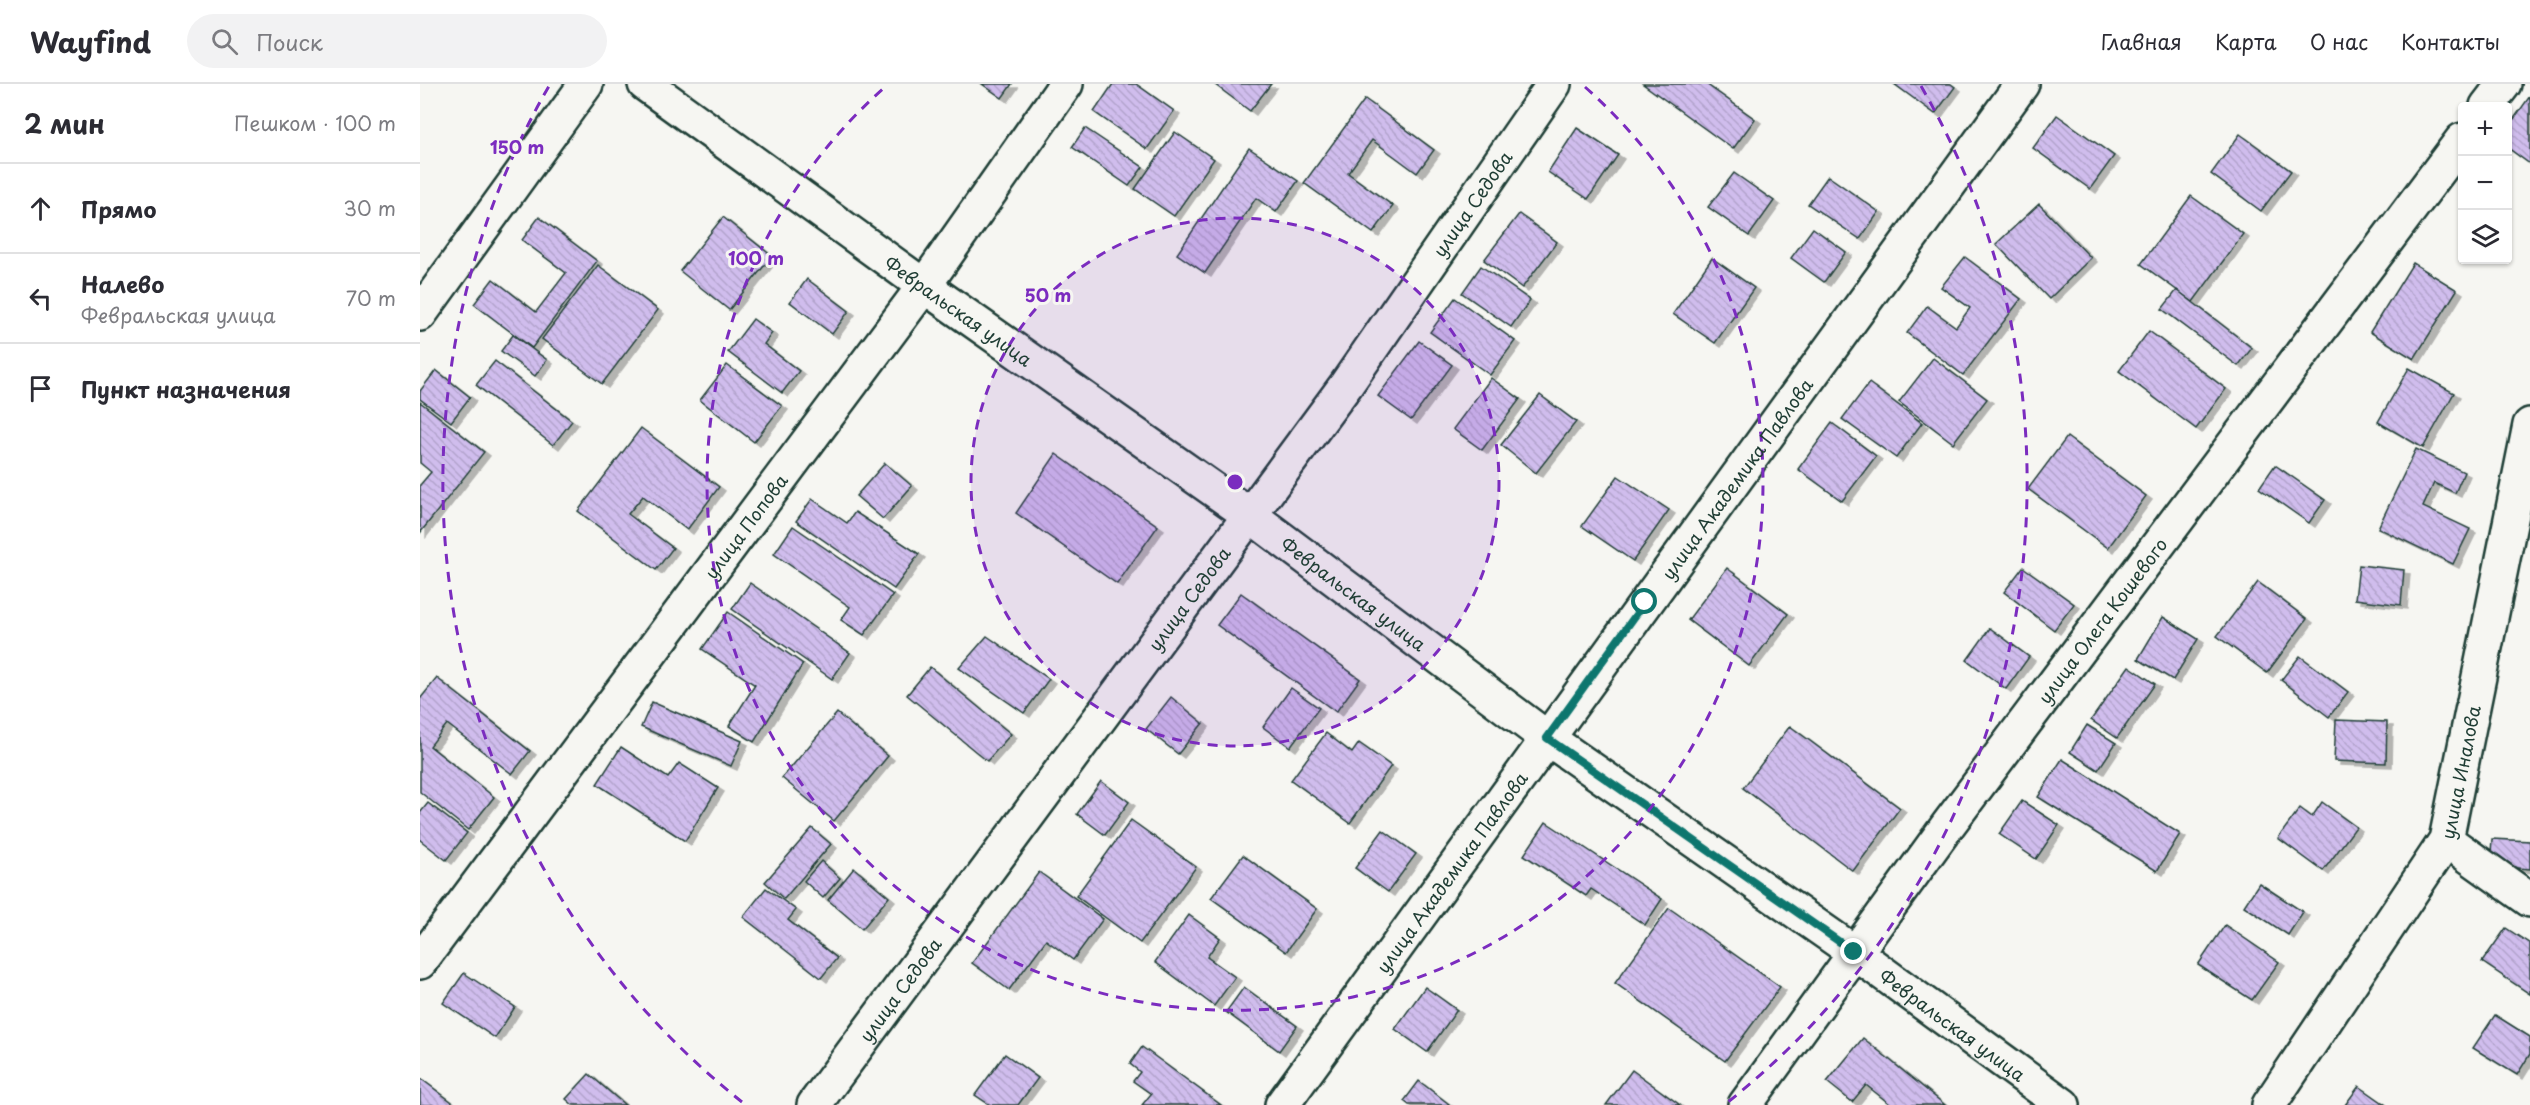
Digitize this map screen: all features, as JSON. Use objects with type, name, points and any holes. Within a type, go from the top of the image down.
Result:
[{"type":"street","points":[[420,314],[586,84]]},
{"type":"street","name":"Февральская улица","points":[[645,84],[924,286],[1251,516],[1547,738],[1854,952],[2063,1105]]},
{"type":"street","name":"улица Попова","points":[[420,962],[924,286],[1066,84]]},
{"type":"street","name":"улица Седова","points":[[814,1105],[1346,385],[1554,84]]},
{"type":"street","name":"улица Академика Павлова","points":[[1282,1105],[2022,84]]},
{"type":"street","points":[[2490,102],[2504,84]]},
{"type":"street","name":"улица Олега Кошевого","points":[[1745,1105],[1854,952],[2458,147]]},
{"type":"street","name":"улица Иналова","points":[[2269,1105],[2446,840],[2530,425]]},
{"type":"street","points":[[2446,840],[2530,900]]},
{"type":"building","points":[[982,84],[1012,84],[1002,98]]},
{"type":"building","points":[[1113,84],[1136,84],[1174,111],[1147,149],[1094,112]]},
{"type":"building","points":[[1214,84],[1271,84],[1250,111]]},
{"type":"building","points":[[1643,84],[1706,84],[1755,119],[1733,149]]},
{"type":"building","points":[[1894,84],[1951,84],[1955,87],[1935,114]]},
{"type":"building","points":[[2530,96],[2530,164],[2512,151],[2512,121]]},
{"type":"building","points":[[1365,99],[1434,150],[1417,173],[1372,140],[1348,173],[1393,206],[1373,233],[1304,183]]},
{"type":"building","points":[[2057,115],[2114,156],[2090,189],[2033,148]]},
{"type":"building","points":[[1085,128],[1143,167],[1129,186],[1072,147]]},
{"type":"building","points":[[1577,128],[1618,155],[1588,199],[1548,172]]},
{"type":"building","points":[[1175,132],[1214,159],[1174,216],[1135,189]]},
{"type":"building","points":[[2240,134],[2291,171],[2261,211],[2211,174]]},
{"type":"building","points":[[1249,148],[1298,181],[1276,212],[1256,198],[1205,273],[1177,254]]},
{"type":"building","points":[[1734,173],[1774,201],[1749,236],[1708,207]]},
{"type":"building","points":[[1828,176],[1879,212],[1860,239],[1808,204]]},
{"type":"building","points":[[2191,196],[2243,234],[2193,302],[2141,264]]},
{"type":"building","points":[[2039,204],[2091,258],[2049,299],[1996,244]]},
{"type":"building","points":[[1519,214],[1557,242],[1522,288],[1484,260]]},
{"type":"building","points":[[539,217],[597,261],[532,348],[474,304],[493,279],[536,312],[566,273],[522,240]]},
{"type":"building","points":[[723,217],[772,256],[729,310],[680,271]]},
{"type":"building","points":[[1813,228],[1846,252],[1824,282],[1791,258]]},
{"type":"building","points":[[1965,257],[2021,299],[1963,375],[1907,333],[1927,306],[1956,327],[1970,308],[1941,287]]},
{"type":"building","points":[[1712,258],[1754,288],[1715,343],[1673,314]]},
{"type":"building","points":[[2413,263],[2457,290],[2414,359],[2370,332]]},
{"type":"building","points":[[598,265],[658,310],[602,384],[542,339]]},
{"type":"building","points":[[1481,266],[1530,300],[1511,327],[1462,293]]},
{"type":"building","points":[[807,279],[849,311],[832,334],[790,302]]},
{"type":"building","points":[[2177,290],[2252,348],[2238,366],[2162,309]]},
{"type":"building","points":[[1455,298],[1515,341],[1490,375],[1430,332]]},
{"type":"building","points":[[753,319],[772,333],[764,344],[799,371],[782,393],[728,352]]},
{"type":"building","points":[[2149,331],[2226,389],[2196,429],[2119,371]]},
{"type":"building","points":[[513,335],[547,360],[535,376],[501,351]]},
{"type":"building","points":[[1419,341],[1452,365],[1411,420],[1378,396]]},
{"type":"building","points":[[1933,358],[1987,399],[1953,443],[1899,402]]},
{"type":"building","points":[[495,361],[572,421],[553,445],[476,385]]},
{"type":"building","points":[[727,365],[782,406],[754,442],[700,400]]},
{"type":"building","points":[[2409,368],[2454,393],[2423,448],[2378,422]]},
{"type":"building","points":[[436,370],[470,397],[451,422],[420,399],[420,391]]},
{"type":"building","points":[[1491,378],[1520,399],[1482,450],[1453,429]]},
{"type":"building","points":[[1869,383],[1922,423],[1896,458],[1842,419]]},
{"type":"building","points":[[1540,395],[1576,422],[1536,473],[1501,445]]},
{"type":"building","points":[[420,402],[484,452],[420,533],[420,485],[431,472],[420,463]]},
{"type":"building","points":[[1832,423],[1876,456],[1842,501],[1798,469]]},
{"type":"building","points":[[641,428],[719,487],[687,530],[643,496],[628,514],[673,548],[656,570],[578,511]]},
{"type":"building","points":[[2067,437],[2146,496],[2108,548],[2028,489]]},
{"type":"building","points":[[2416,449],[2464,472],[2455,493],[2434,483],[2423,507],[2470,529],[2453,564],[2378,528]]},
{"type":"building","points":[[1056,454],[1158,526],[1117,584],[1016,513]]},
{"type":"building","points":[[885,463],[912,486],[883,519],[856,496]]},
{"type":"building","points":[[2275,465],[2325,500],[2309,523],[2259,488]]},
{"type":"building","points":[[1618,476],[1669,510],[1633,561],[1582,526]]},
{"type":"building","points":[[812,499],[847,523],[855,512],[919,554],[894,589],[796,521]]},
{"type":"building","points":[[793,526],[893,595],[864,635],[841,620],[850,607],[774,554]]},
{"type":"building","points":[[2359,565],[2404,570],[2401,605],[2355,599]]},
{"type":"building","points":[[2023,567],[2074,604],[2054,630],[2004,592]]},
{"type":"building","points":[[1727,568],[1788,614],[1749,666],[1688,620]]},
{"type":"building","points":[[2258,582],[2307,619],[2267,673],[2217,636]]},
{"type":"building","points":[[750,583],[850,653],[832,679],[732,609]]},
{"type":"building","points":[[1241,593],[1360,679],[1336,712],[1217,625]]},
{"type":"building","points":[[728,612],[803,664],[754,742],[729,726],[755,685],[702,649]]},
{"type":"building","points":[[2163,617],[2198,639],[2173,680],[2138,659]]},
{"type":"building","points":[[1990,628],[2029,657],[2006,689],[1967,660]]},
{"type":"building","points":[[987,636],[1049,679],[1024,713],[959,668]]},
{"type":"building","points":[[2300,656],[2348,692],[2329,717],[2281,680]]},
{"type":"building","points":[[2129,666],[2155,684],[2117,738],[2091,720]]},
{"type":"building","points":[[930,667],[1011,734],[987,761],[907,695]]},
{"type":"building","points":[[437,678],[530,751],[512,774],[447,724],[430,746],[494,797],[468,830],[420,792],[420,699]]},
{"type":"building","points":[[1291,688],[1319,708],[1290,747],[1263,727]]},
{"type":"building","points":[[1171,697],[1203,723],[1178,754],[1146,729]]},
{"type":"building","points":[[652,702],[742,741],[731,766],[641,727]]},
{"type":"building","points":[[837,713],[888,756],[834,821],[782,778]]},
{"type":"building","points":[[2336,720],[2387,722],[2386,763],[2334,761]]},
{"type":"building","points":[[2087,725],[2116,743],[2098,770],[2070,752]]},
{"type":"building","points":[[1790,726],[1900,808],[1853,871],[1743,788]]},
{"type":"building","points":[[1326,733],[1352,753],[1359,743],[1391,766],[1350,823],[1291,780]]},
{"type":"building","points":[[621,747],[668,778],[679,763],[718,788],[685,841],[597,784]]},
{"type":"building","points":[[2062,759],[2180,834],[2157,871],[2038,797]]},
{"type":"building","points":[[1101,781],[1129,802],[1105,835],[1077,814]]},
{"type":"building","points":[[2022,801],[2059,825],[2036,859],[1999,834]]},
{"type":"building","points":[[2322,802],[2356,827],[2323,871],[2278,838],[2300,808],[2312,817]]},
{"type":"building","points":[[428,803],[467,833],[446,860],[420,840],[420,813]]},
{"type":"building","points":[[1131,820],[1196,867],[1140,943],[1076,896]]},
{"type":"building","points":[[1546,822],[1662,899],[1645,925],[1591,889],[1586,896],[1524,855]]},
{"type":"building","points":[[812,828],[831,844],[784,899],[765,882]]},
{"type":"building","points":[[1383,830],[1416,854],[1388,892],[1355,868]]},
{"type":"building","points":[[2492,839],[2530,841],[2530,869],[2490,866]]},
{"type":"building","points":[[1243,855],[1317,909],[1286,952],[1211,898]]},
{"type":"building","points":[[821,861],[840,878],[823,898],[804,881]]},
{"type":"building","points":[[854,868],[889,897],[862,929],[828,900]]},
{"type":"building","points":[[1039,872],[1103,919],[1073,960],[1046,940],[1009,990],[972,963]]},
{"type":"building","points":[[2259,883],[2303,912],[2288,935],[2244,906]]},
{"type":"building","points":[[766,888],[796,910],[788,920],[837,958],[821,978],[743,917]]},
{"type":"building","points":[[1669,908],[1780,987],[1725,1061],[1615,983]]},
{"type":"building","points":[[1189,915],[1220,938],[1207,957],[1235,977],[1214,1006],[1155,962]]},
{"type":"building","points":[[2225,925],[2279,962],[2252,1000],[2198,965]]},
{"type":"building","points":[[2506,928],[2530,944],[2530,994],[2482,962]]},
{"type":"building","points":[[464,973],[515,1007],[495,1038],[443,1003]]},
{"type":"building","points":[[1244,987],[1297,1026],[1279,1051],[1226,1012]]},
{"type":"building","points":[[1425,987],[1457,1010],[1427,1052],[1395,1029]]},
{"type":"building","points":[[2495,1015],[2530,1037],[2530,1054],[2517,1075],[2473,1048]]},
{"type":"building","points":[[1863,1038],[1945,1105],[1891,1105],[1866,1085],[1852,1102],[1827,1082]]},
{"type":"building","points":[[1142,1047],[1221,1105],[1142,1105],[1151,1094],[1133,1081],[1140,1072],[1130,1064]]},
{"type":"building","points":[[1005,1054],[1038,1078],[1018,1105],[990,1105],[975,1095]]},
{"type":"building","points":[[1632,1070],[1680,1105],[1606,1105]]},
{"type":"building","points":[[589,1074],[625,1105],[573,1105],[566,1099]]},
{"type":"building","points":[[420,1078],[456,1105],[420,1105]]},
{"type":"building","points":[[1419,1081],[1449,1104],[1409,1105],[1404,1101]]},
{"type":"building","points":[[2359,1086],[2386,1105],[2345,1105]]},
{"type":"route","points":[[1645,602],[1547,738],[1854,952]]}]
